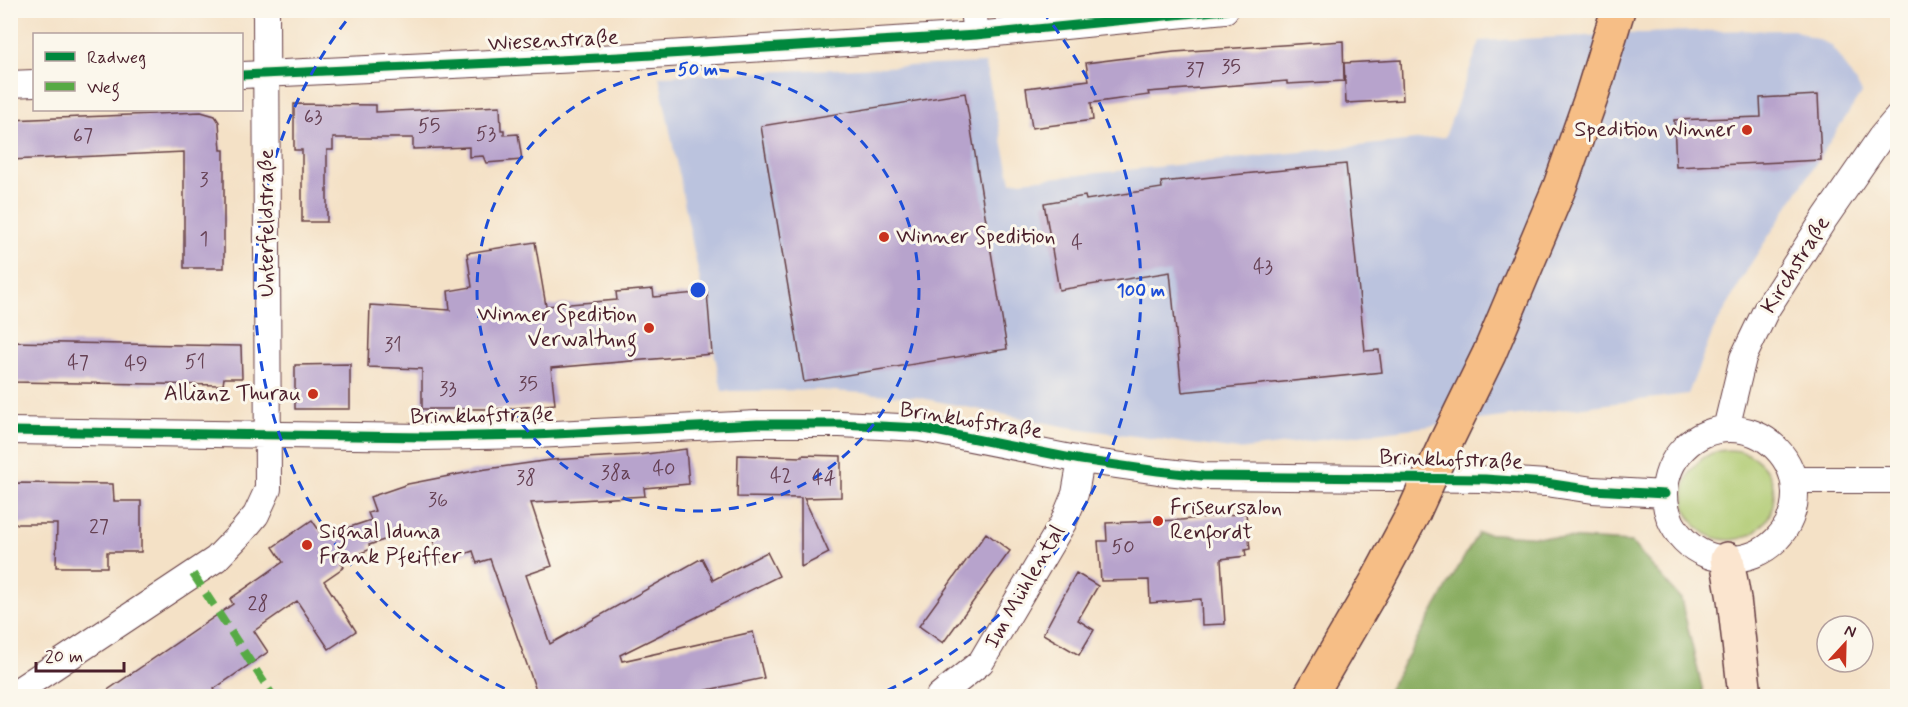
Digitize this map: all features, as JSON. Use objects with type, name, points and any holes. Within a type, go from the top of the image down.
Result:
[{"type":"highway","points":[[1310,696],[1413,514],[1489,354],[1560,186],[1591,98],[1618,10]]},
{"type":"street","name":"Unterfeldstraße","points":[[266,10],[254,75],[268,435]]},
{"type":"street","name":"Wiesenstraße","points":[[254,75],[619,57],[975,23],[1225,10]]},
{"type":"street","points":[[10,84],[33,83]]},
{"type":"street","name":"Kirchstraße","points":[[1726,429],[1743,358],[1766,310],[1825,218],[1881,137],[1898,117]]},
{"type":"street","name":"Brinkhofstraße","points":[[10,430],[425,437],[535,435],[757,424],[840,424],[920,428],[1081,460],[1203,476],[1485,478],[1593,490],[1665,494]]},
{"type":"street","points":[[1726,429],[1749,432],[1769,442],[1785,459],[1794,480],[1794,507],[1784,531],[1775,541],[1753,555],[1727,559],[1700,552],[1683,539],[1671,522],[1666,508],[1665,494],[1668,475],[1676,458],[1688,444],[1706,434],[1726,429]]},
{"type":"street","points":[[10,696],[216,559],[255,515],[268,489],[268,435]]},
{"type":"street","name":"Im Mühlental","points":[[939,696],[981,662],[1063,523],[1075,494],[1081,460]]},
{"type":"street","points":[[1794,480],[1898,480]]},
{"type":"street","points":[[1727,559],[1745,696]]},
{"type":"shaded area","points":[[1794,30],[1831,45],[1862,92],[1750,265],[1713,331],[1688,394],[1238,450],[1067,427],[916,397],[820,390],[722,391],[659,76],[985,63],[1011,182],[1445,137],[1480,41],[1689,31]]},
{"type":"green space","points":[[1729,450],[1746,453],[1761,463],[1771,478],[1774,495],[1771,512],[1761,527],[1746,537],[1729,540],[1712,537],[1697,527],[1687,512],[1684,495],[1687,478],[1697,463],[1712,453]]},
{"type":"green space","points":[[1478,533],[1631,542],[1681,599],[1704,696],[1385,696]]},
{"type":"building","points":[[1343,41],[1344,81],[1287,84],[1287,81],[1148,92],[1149,95],[1091,103],[1093,120],[1032,128],[1026,88],[1089,80],[1086,63],[1174,52]]},
{"type":"building","points":[[1401,60],[1403,100],[1346,103],[1344,63]]},
{"type":"building","name":"Winner Spedition","points":[[965,93],[1007,349],[804,382],[761,126]]},
{"type":"building","name":"Spedition Winner","points":[[1818,95],[1821,160],[1676,167],[1674,120],[1761,117],[1760,98]]},
{"type":"building","points":[[294,104],[376,105],[376,112],[500,106],[501,130],[504,130],[504,135],[518,134],[522,160],[486,163],[483,156],[469,157],[469,147],[413,149],[413,138],[333,138],[333,150],[327,150],[327,222],[302,222],[302,150],[294,150]]},
{"type":"building","points":[[201,112],[215,116],[219,122],[221,150],[224,150],[224,268],[184,268],[184,152],[10,160],[10,120]]},
{"type":"building","points":[[1346,164],[1365,351],[1379,350],[1382,372],[1182,392],[1170,272],[1059,290],[1044,203],[1085,196],[1086,200],[1162,188],[1161,182]]},
{"type":"building","points":[[535,242],[546,306],[617,300],[616,292],[653,289],[654,297],[707,292],[712,354],[551,368],[555,404],[505,409],[422,409],[422,369],[368,367],[370,305],[450,310],[448,291],[472,287],[467,253]]},
{"type":"building","points":[[10,342],[241,346],[242,378],[224,378],[223,385],[10,382]]},
{"type":"building","points":[[350,364],[350,409],[295,409],[295,365]]},
{"type":"building","points":[[686,449],[689,484],[644,488],[645,496],[531,503],[552,566],[526,575],[550,644],[702,558],[713,580],[767,552],[779,576],[620,655],[622,661],[753,632],[764,678],[679,696],[538,696],[490,559],[477,563],[473,551],[441,562],[429,530],[418,532],[417,529],[369,545],[371,549],[340,561],[344,567],[324,581],[356,631],[329,649],[297,601],[254,631],[268,652],[214,689],[219,696],[99,696],[233,604],[230,599],[283,562],[273,547],[312,520],[323,536],[371,520],[368,513],[375,511],[370,497],[408,484],[480,470],[551,460],[638,455]]},
{"type":"building","points":[[738,455],[841,456],[841,497],[804,498],[829,553],[801,567],[801,498],[737,497]]},
{"type":"building","points":[[10,483],[113,484],[114,501],[141,501],[141,552],[107,552],[107,567],[56,567],[57,524],[10,524]]},
{"type":"building","points":[[1246,513],[1250,549],[1245,550],[1246,556],[1221,559],[1225,624],[1202,625],[1201,599],[1150,603],[1149,580],[1101,581],[1098,541],[1107,541],[1106,523],[1181,520]]},
{"type":"building","points":[[986,533],[1010,551],[943,643],[919,626]]},
{"type":"building","points":[[1076,573],[1098,586],[1078,620],[1094,630],[1079,655],[1043,634]]},
{"type":"marked path","points":[[193,574],[273,696]]},
{"type":"cycle path","points":[[243,75],[619,57],[976,35],[1225,10]]},
{"type":"cycle path","points":[[10,431],[425,437],[535,435],[757,424],[840,424],[920,428],[1081,460],[1203,476],[1485,479],[1546,483],[1593,490],[1665,494]]},
{"type":"place","name":"Spedition Winner","points":[[1747,130]]},
{"type":"place","name":"Winner Spedition","points":[[884,237]]},
{"type":"place","name":"Winner Spedition Verwaltung","points":[[649,328]]},
{"type":"place","name":"Allianz Thurau","points":[[313,394]]},
{"type":"place","name":"Friseursalon Renfordt","points":[[1158,521]]},
{"type":"place","name":"Signal Iduna Frank Pfeiffer","points":[[307,545]]}]
